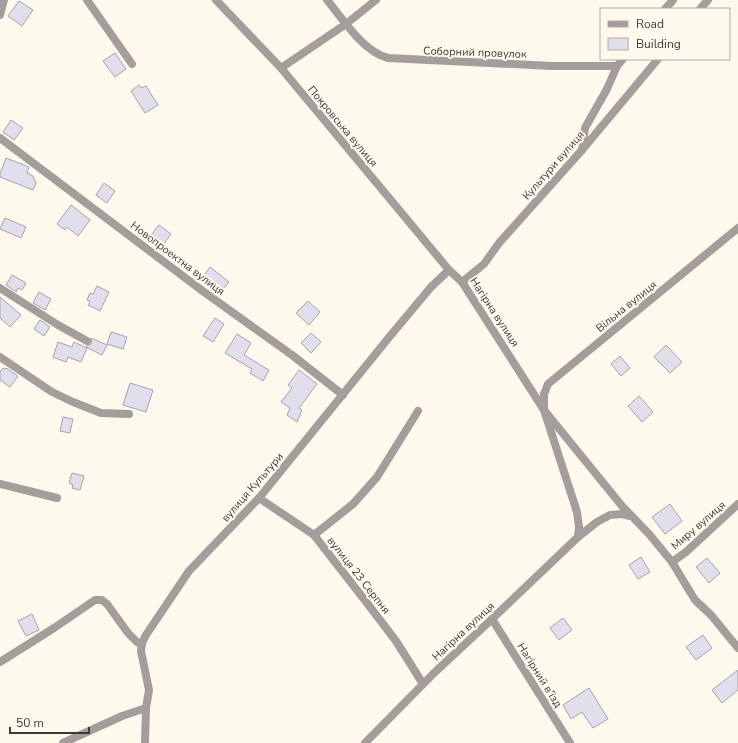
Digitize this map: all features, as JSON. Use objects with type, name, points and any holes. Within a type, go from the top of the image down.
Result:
[{"type":"street","points":[[0,15],[4,0]]},
{"type":"street","points":[[86,0],[132,64]]},
{"type":"street","name":"Покровська вулиця","points":[[216,0],[280,68],[449,270]]},
{"type":"street","name":"Соборний провулок","points":[[327,0],[346,24],[370,49],[380,56],[388,58],[552,66],[617,66]]},
{"type":"street","points":[[280,68],[346,24],[376,0]]},
{"type":"street","points":[[666,8],[673,0]]},
{"type":"street","points":[[701,8],[708,0]]},
{"type":"street","points":[[582,150],[585,128],[607,90],[617,66],[621,60]]},
{"type":"street","name":"Культури вулиця","points":[[462,282],[484,264],[499,243],[582,150],[657,60]]},
{"type":"street","name":"Новопроектна вулиця","points":[[0,138],[204,292],[292,355],[343,395]]},
{"type":"street","name":"Вільна вулиця","points":[[544,410],[544,394],[548,384],[738,228]]},
{"type":"street","name":"Нагірна вулиця","points":[[449,270],[462,282],[544,410],[630,516],[672,562],[695,600],[711,615],[738,648]]},
{"type":"street","name":"вулиця Культури","points":[[142,644],[146,635],[190,571],[259,498],[431,287],[449,270]]},
{"type":"street","points":[[0,288],[58,325],[87,341]]},
{"type":"street","points":[[0,357],[52,392],[73,402],[101,413],[129,414]]},
{"type":"street","name":"Нагірна вулиця","points":[[544,410],[577,512],[579,527],[578,537]]},
{"type":"street","points":[[314,535],[353,504],[377,477],[418,411]]},
{"type":"street","points":[[0,484],[57,498]]},
{"type":"street","name":"вулиця 23 Серпня","points":[[259,498],[314,535],[396,641],[423,684]]},
{"type":"street","name":"Миру вулиця","points":[[672,562],[686,552],[738,504]]},
{"type":"street","name":"Нагірна вулиця","points":[[365,743],[423,684],[578,537],[597,522],[610,515],[622,514],[630,516]]},
{"type":"street","points":[[0,662],[95,600],[102,600],[107,604],[128,633],[137,642],[142,644],[141,655],[149,690],[146,708],[145,743]]},
{"type":"street","name":"Нагірний в’їзд","points":[[492,619],[570,743]]},
{"type":"street","points":[[63,743],[122,716],[146,708]]},
{"type":"building","points":[[19,1],[33,10],[22,26],[8,16]]},
{"type":"building","points":[[115,53],[126,69],[115,77],[103,61]]},
{"type":"building","points":[[139,85],[141,88],[146,86],[158,105],[145,113],[131,91]]},
{"type":"building","points":[[11,120],[23,128],[14,140],[3,132]]},
{"type":"building","points":[[6,158],[29,167],[27,173],[33,176],[36,183],[33,190],[0,177]]},
{"type":"building","points":[[104,183],[115,191],[107,203],[96,195]]},
{"type":"building","points":[[71,205],[90,220],[78,236],[67,227],[65,230],[57,224]]},
{"type":"building","points":[[5,218],[26,227],[21,238],[0,229]]},
{"type":"building","points":[[159,225],[171,234],[163,245],[151,235]]},
{"type":"building","points":[[210,267],[229,282],[221,291],[203,277]]},
{"type":"building","points":[[12,275],[26,283],[22,290],[18,288],[16,292],[6,285]]},
{"type":"building","points":[[97,286],[109,292],[100,311],[88,305],[90,301],[87,300],[90,293],[93,294]]},
{"type":"building","points":[[39,292],[51,299],[45,310],[33,303]]},
{"type":"building","points":[[0,297],[21,315],[10,327],[0,318]]},
{"type":"building","points":[[308,301],[320,312],[309,325],[296,313]]},
{"type":"building","points":[[215,318],[224,324],[213,342],[203,336]]},
{"type":"building","points":[[40,320],[50,327],[44,336],[34,329]]},
{"type":"building","points":[[111,332],[127,337],[123,349],[107,344]]},
{"type":"building","points":[[311,333],[321,342],[311,353],[301,343]]},
{"type":"building","points":[[237,334],[251,343],[244,355],[269,370],[263,381],[250,373],[252,369],[225,353]]},
{"type":"building","points":[[91,338],[107,345],[102,355],[86,347],[92,343]]},
{"type":"building","points":[[58,342],[72,347],[74,342],[87,348],[81,362],[68,357],[66,362],[53,357]]},
{"type":"building","points":[[666,345],[682,362],[670,373],[654,357]]},
{"type":"building","points":[[620,356],[630,368],[621,376],[611,364]]},
{"type":"building","points":[[3,368],[6,368],[18,376],[10,387],[0,380],[0,372]]},
{"type":"building","points":[[299,370],[317,384],[299,408],[302,410],[297,422],[287,415],[290,408],[281,402],[292,388],[288,385]]},
{"type":"building","points":[[130,383],[153,390],[146,412],[123,405]]},
{"type":"building","points":[[639,396],[653,412],[642,422],[628,406]]},
{"type":"building","points":[[63,417],[73,419],[70,433],[60,431]]},
{"type":"building","points":[[72,473],[84,476],[80,490],[72,488],[73,485],[69,483]]},
{"type":"building","points":[[670,504],[682,521],[665,534],[652,517]]},
{"type":"building","points":[[641,557],[650,572],[638,579],[629,565]]},
{"type":"building","points":[[707,558],[720,573],[709,583],[696,567]]},
{"type":"building","points":[[32,614],[39,630],[26,636],[18,621]]},
{"type":"building","points":[[563,618],[572,630],[559,640],[550,628]]},
{"type":"building","points":[[703,635],[712,648],[696,660],[686,647]]},
{"type":"building","points":[[738,670],[738,690],[722,703],[712,690]]},
{"type":"building","points":[[589,688],[608,719],[593,728],[582,712],[571,719],[563,705]]}]
